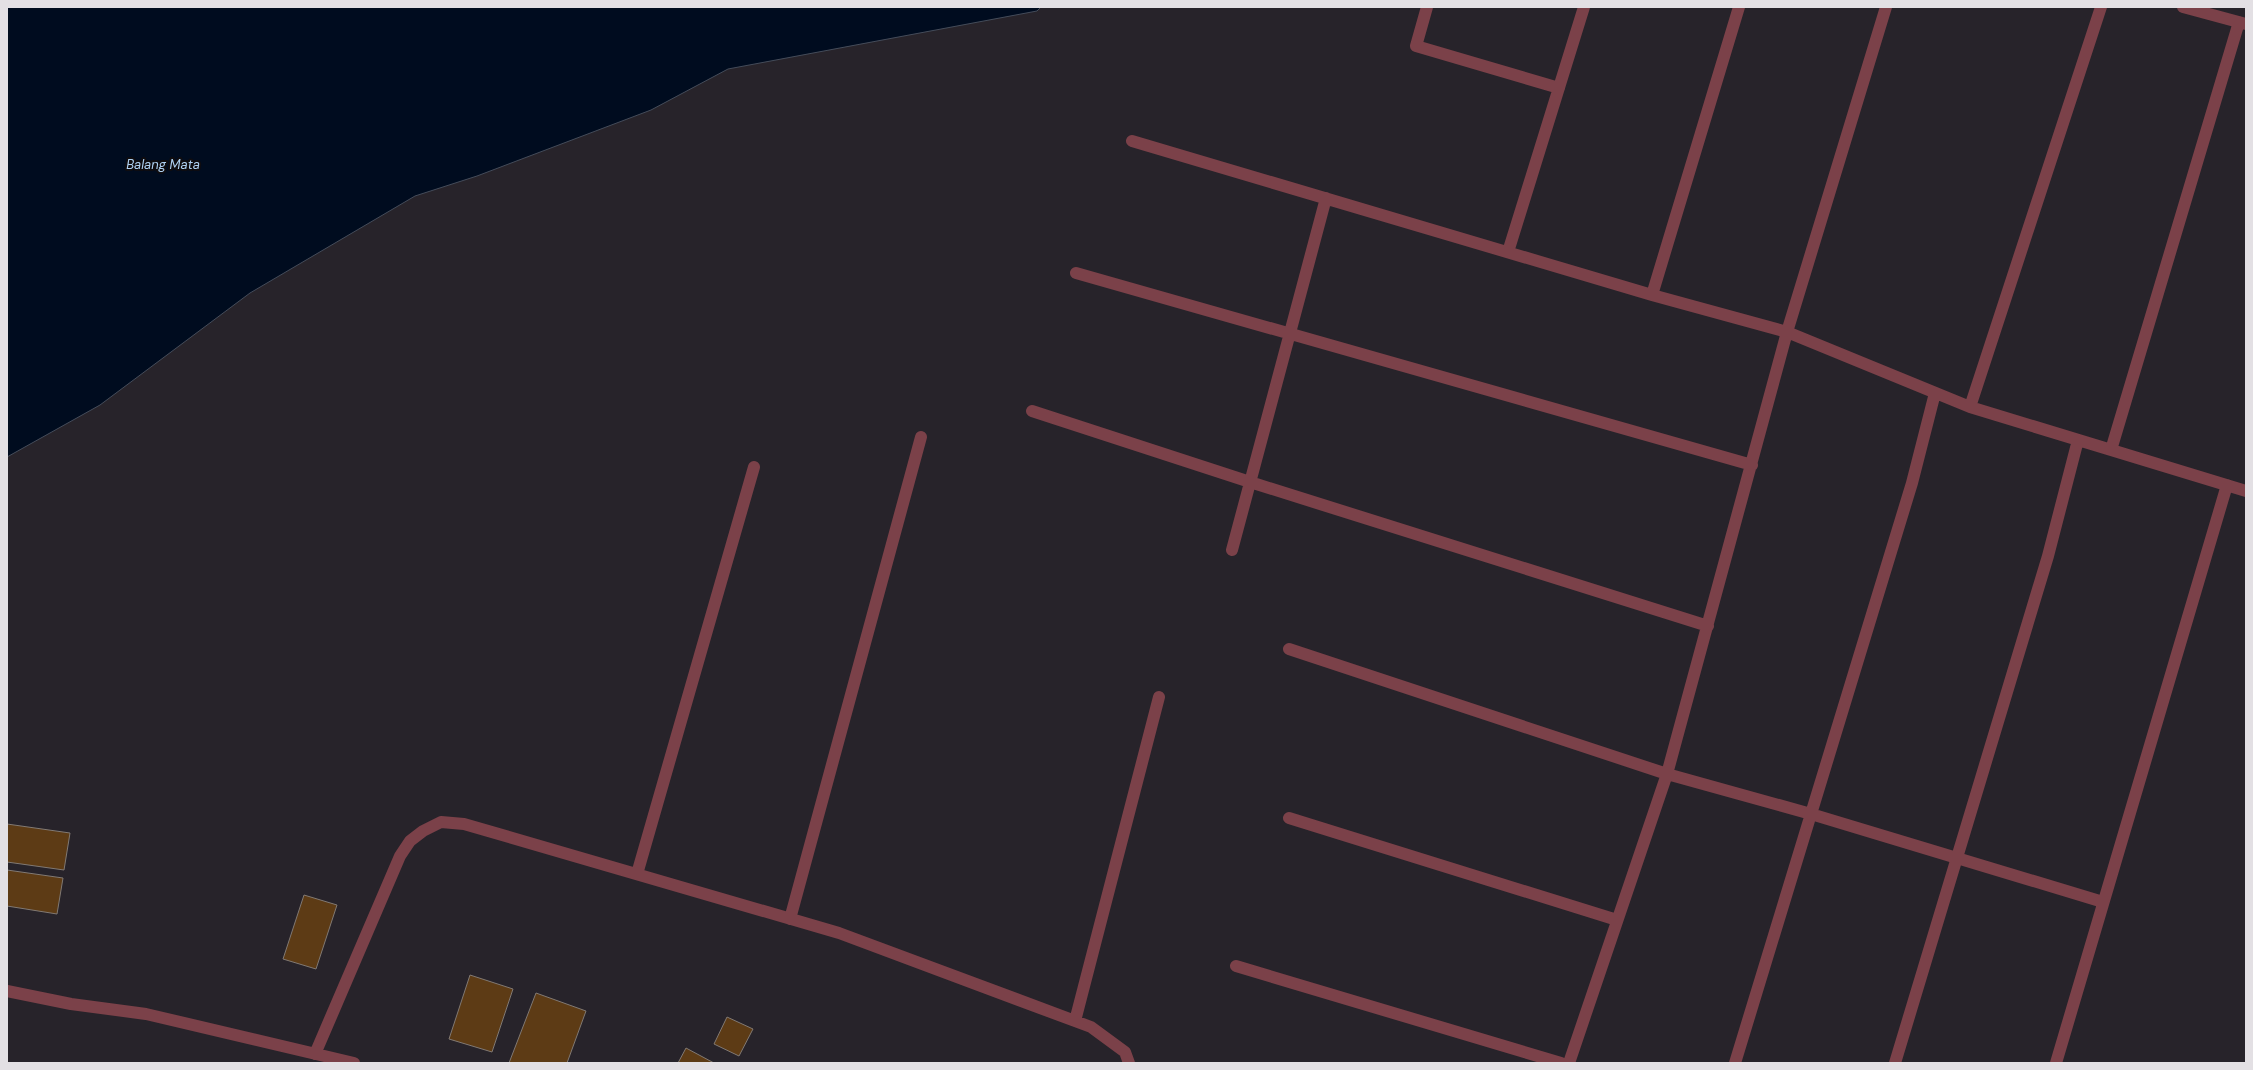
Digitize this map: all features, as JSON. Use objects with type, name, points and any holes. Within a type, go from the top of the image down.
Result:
[{"type":"street","points":[[1427,7],[1416,46],[1559,88]]},
{"type":"street","points":[[1508,252],[1584,7]]},
{"type":"street","points":[[1652,295],[1739,7]]},
{"type":"street","points":[[1569,1063],[1667,774],[1788,332],[1886,7]]},
{"type":"street","points":[[1970,407],[2101,7]]},
{"type":"street","points":[[2111,450],[2243,23],[2183,7]]},
{"type":"street","points":[[1132,141],[1652,295],[1788,332],[1970,407],[2246,492]]},
{"type":"street","points":[[1232,550],[1326,198]]},
{"type":"street","points":[[1076,273],[1752,465]]},
{"type":"street","points":[[1735,1063],[1912,483],[1935,393]]},
{"type":"street","points":[[1032,410],[1250,482],[1708,626]]},
{"type":"street","points":[[790,919],[921,437]]},
{"type":"street","points":[[1895,1063],[2048,556],[2078,440]]},
{"type":"street","points":[[637,874],[754,467]]},
{"type":"street","points":[[2056,1063],[2226,485]]},
{"type":"street","points":[[1289,649],[1667,774],[1811,814],[1956,859],[2104,902]]},
{"type":"street","points":[[1075,1021],[1159,697]]},
{"type":"street","points":[[1289,818],[1617,920]]},
{"type":"street","points":[[315,1054],[400,856],[410,841],[423,831],[441,822],[464,824],[839,933],[1091,1027],[1125,1052],[1129,1063]]},
{"type":"street","points":[[1236,966],[1561,1063]]},
{"type":"street","points":[[7,991],[71,1004],[146,1014],[354,1063]]},
{"type":"water","name":"Balang Mata","points":[[7,7],[1041,7],[1037,11],[728,69],[651,110],[477,176],[415,196],[250,293],[100,405],[7,457]]},
{"type":"building","points":[[7,824],[70,833],[64,870],[7,862]]},
{"type":"building","points":[[7,870],[63,878],[57,914],[7,906]]},
{"type":"building","points":[[304,895],[337,905],[316,969],[283,959]]},
{"type":"building","points":[[470,975],[513,989],[492,1052],[449,1039]]},
{"type":"building","points":[[536,993],[586,1011],[567,1063],[509,1063]]},
{"type":"building","points":[[727,1017],[753,1029],[739,1056],[714,1044]]},
{"type":"building","points":[[686,1048],[714,1063],[678,1063]]}]
